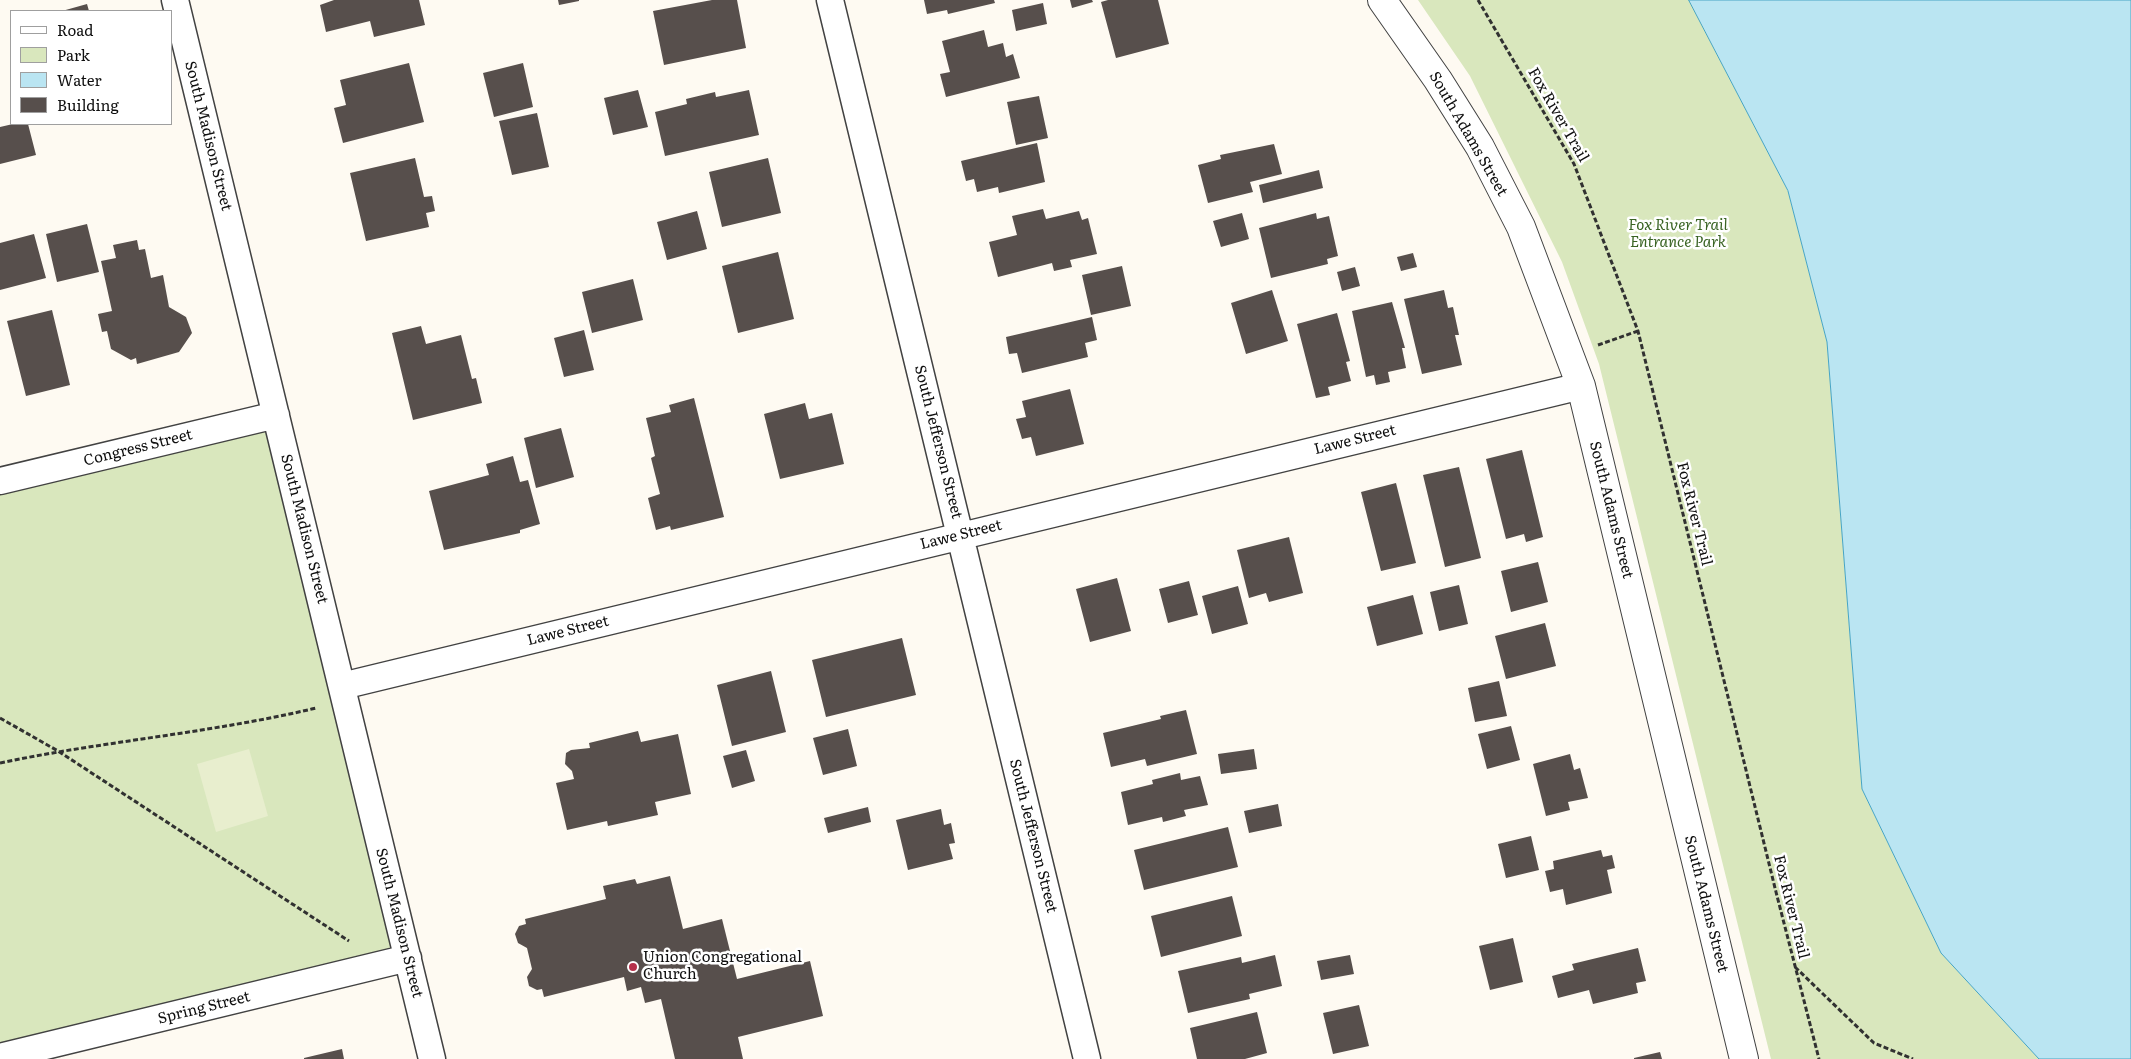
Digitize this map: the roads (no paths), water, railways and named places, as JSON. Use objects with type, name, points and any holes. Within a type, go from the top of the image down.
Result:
[{"type":"street","name":"South Madison Street","points":[[175,0],[432,1059]]},
{"type":"street","name":"South Jefferson Street","points":[[830,0],[1087,1059]]},
{"type":"street","name":"South Adams Street","points":[[1382,0],[1438,80],[1480,147],[1521,227],[1581,386],[1744,1059]]},
{"type":"street","name":"Lawe Street","points":[[344,694],[960,536],[1581,386]]},
{"type":"street","name":"Congress Street","points":[[0,481],[276,415]]},
{"type":"street","name":"Spring Street","points":[[0,1057],[408,958]]},
{"type":"water","points":[[1689,0],[2131,0],[2131,1059],[2039,1059],[1941,953],[1862,789],[1827,342],[1788,191]]},
{"type":"place","name":"Union Congregational Church","points":[[633,967]]},
{"type":"park label","name":"Fox River Trail Entrance Park","points":[[1678,234]]}]
